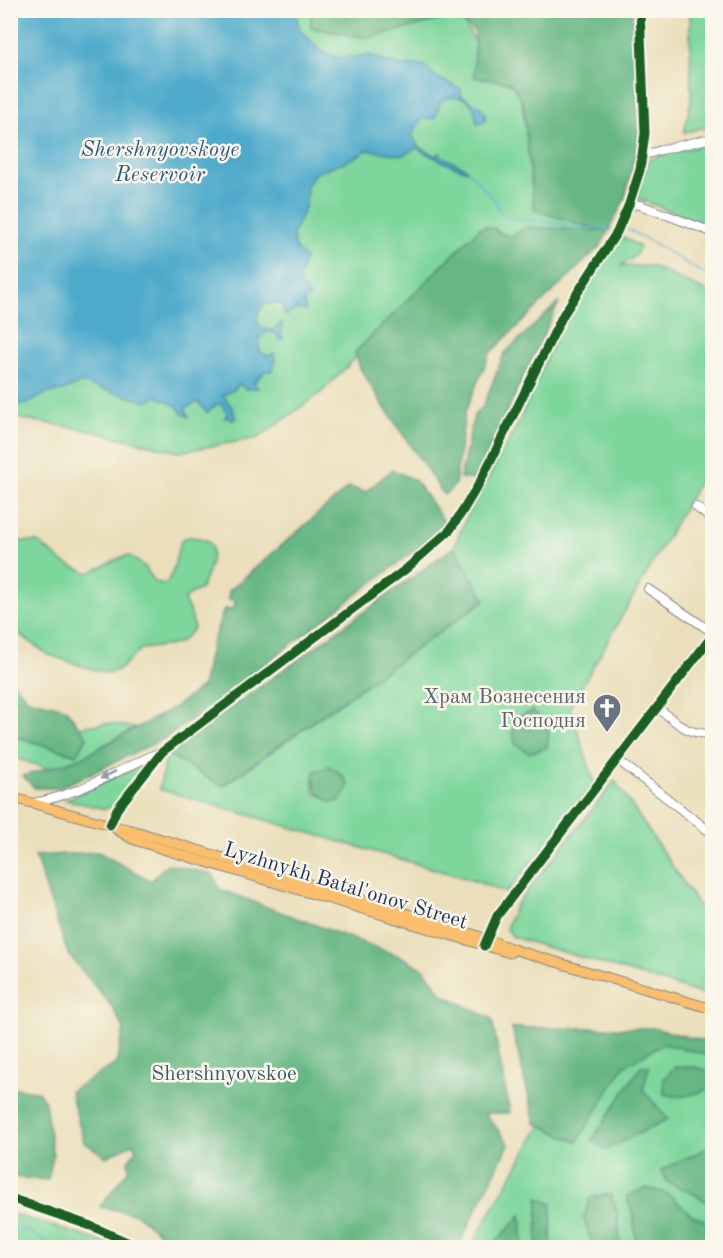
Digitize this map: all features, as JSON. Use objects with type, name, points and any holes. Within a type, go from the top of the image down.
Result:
[{"type":"main road","name":"Lyzhnykh Batal'onov Street","points":[[10,797],[135,831],[712,1015]]},
{"type":"main road","name":"Lyzhnykh Batal'onov Street","points":[[485,943],[516,950],[712,1009]]},
{"type":"street","points":[[33,804],[52,800],[162,752],[405,569],[450,530],[480,482],[563,315],[617,232],[629,204],[640,170],[646,124],[640,10]]},
{"type":"street","points":[[642,156],[712,138]]},
{"type":"street","points":[[629,204],[640,205],[712,232]]},
{"type":"street","points":[[696,507],[712,519]]},
{"type":"street","points":[[485,943],[497,916],[658,708],[712,634],[648,589]]},
{"type":"street","points":[[658,708],[690,732],[700,735],[712,733]]},
{"type":"street","points":[[110,825],[117,809],[162,752]]},
{"type":"street","points":[[618,760],[711,830]]},
{"type":"street","points":[[12,1201],[83,1223],[141,1248]]},
{"type":"green space","points":[[283,11],[416,17],[460,16],[494,74],[520,90],[537,203],[608,225],[594,237],[513,238],[485,226],[322,392],[258,438],[179,452],[87,430],[21,419],[11,412],[11,402],[254,330],[256,306],[286,244],[322,67]]},
{"type":"green space","points":[[311,11],[632,11],[639,136],[625,198],[601,245],[490,353],[465,412],[455,485],[444,495],[383,405],[360,368],[355,352],[481,227],[494,228],[499,234],[512,236],[527,227],[604,231],[534,210],[523,102],[511,83],[474,77],[475,32],[456,16],[368,38],[311,28]]},
{"type":"green space","points":[[690,11],[712,11],[712,130],[700,128],[684,133],[691,101]]},
{"type":"green space","points":[[712,143],[712,227],[636,198],[648,160],[670,152]]},
{"type":"green space","points":[[623,237],[640,247],[635,256],[621,266],[651,266],[712,294],[712,459],[570,707],[595,784],[506,893],[475,881],[159,789],[167,754],[223,786],[485,600],[454,547],[468,514],[518,424],[553,343],[588,282]],"holes":[[[331,772],[341,781],[339,802],[314,793],[313,777]]]},
{"type":"green space","points":[[559,302],[475,480],[460,478],[474,415],[483,407],[504,354]]},
{"type":"green space","points":[[392,470],[415,480],[445,523],[427,541],[165,738],[58,788],[35,788],[23,776],[81,758],[173,708],[202,687],[211,647],[224,609],[233,609],[236,601],[228,599],[229,591],[349,487],[365,492]]},
{"type":"green space","points":[[190,537],[209,542],[212,551],[210,565],[201,589],[184,600],[191,614],[194,628],[182,641],[172,645],[141,649],[121,668],[110,673],[87,668],[47,654],[11,628],[11,541],[38,542],[64,563],[88,573],[128,555],[145,567],[155,582],[165,584],[169,580],[182,539]]},
{"type":"green space","points":[[454,547],[485,600],[222,786],[167,754]]},
{"type":"green space","points":[[11,680],[28,699],[65,708],[87,737],[77,755],[11,735]]},
{"type":"green space","points":[[533,711],[546,723],[549,736],[547,748],[529,753],[515,744],[513,733],[517,717]]},
{"type":"green space","points":[[106,723],[135,728],[81,758],[50,769],[11,757],[10,735],[77,755],[87,737],[79,727]]},
{"type":"green space","points":[[145,763],[116,804],[105,809],[66,800]]},
{"type":"green space","points":[[329,766],[341,774],[349,785],[341,799],[332,803],[317,791],[314,779],[314,772]]},
{"type":"green space","points":[[615,781],[712,925],[712,972],[706,995],[513,937],[506,928],[516,905]]},
{"type":"green space","name":"Shershnyovskoe","points":[[98,852],[151,881],[167,864],[213,874],[219,889],[404,958],[424,969],[442,994],[492,1019],[510,1113],[485,1113],[509,1144],[458,1247],[176,1247],[136,1214],[100,1207],[129,1169],[128,1161],[136,1151],[134,1143],[106,1157],[84,1142],[70,1091],[116,1064],[124,1029],[110,1004],[68,954],[35,856]]},
{"type":"green space","points":[[512,1028],[653,1028],[712,1043],[712,1056],[663,1044],[624,1066],[577,1142],[535,1123]]},
{"type":"green space","points":[[648,1033],[712,1054],[712,1247],[470,1248],[584,1050]]},
{"type":"green space","points":[[641,1066],[649,1066],[643,1090],[668,1119],[606,1150],[592,1140]]},
{"type":"green space","points":[[675,1067],[695,1067],[712,1072],[712,1087],[682,1096],[664,1094],[664,1079]]},
{"type":"green space","points":[[10,1087],[39,1092],[45,1102],[53,1156],[48,1180],[11,1177]]},
{"type":"green space","points":[[712,1146],[712,1206],[698,1196],[667,1182],[661,1170]]},
{"type":"green space","points":[[646,1188],[668,1194],[692,1215],[712,1224],[712,1247],[636,1247],[634,1217],[626,1196]]},
{"type":"green space","points":[[610,1194],[618,1214],[620,1247],[593,1247],[584,1218],[590,1198]]},
{"type":"green space","points":[[538,1198],[552,1204],[551,1247],[537,1247]]},
{"type":"green space","points":[[14,1214],[119,1247],[16,1247],[11,1245],[11,1218]]},
{"type":"green space","points":[[521,1215],[523,1247],[491,1247]]},
{"type":"water","name":"Shershnyovskoye Reservoir","points":[[11,10],[295,11],[300,30],[322,52],[341,58],[370,55],[399,66],[423,65],[438,78],[461,89],[461,95],[477,104],[486,114],[484,116],[486,118],[482,123],[477,124],[475,112],[468,101],[450,98],[441,101],[435,118],[422,119],[412,134],[418,146],[435,156],[440,153],[442,157],[468,171],[443,162],[417,148],[402,155],[367,150],[352,159],[315,173],[307,186],[306,205],[293,234],[295,248],[305,258],[300,278],[302,287],[310,296],[304,302],[306,311],[297,309],[285,316],[281,303],[265,304],[260,310],[257,318],[261,328],[273,330],[282,323],[283,339],[279,340],[276,334],[269,331],[258,339],[260,351],[267,356],[274,353],[276,363],[271,371],[265,371],[253,382],[258,388],[246,389],[239,384],[234,390],[223,395],[233,409],[236,419],[224,418],[228,414],[221,404],[217,404],[207,413],[198,402],[185,408],[189,417],[181,413],[178,407],[157,396],[147,402],[81,383],[63,391],[47,393],[27,404],[14,405],[11,409]]},
{"type":"waterway","points":[[468,171],[493,198],[503,215],[518,219],[611,230]]},
{"type":"waterway","points":[[627,229],[712,279]]},
{"type":"waterway","points":[[10,1235],[25,1229],[55,1248]]},
{"type":"cycle path","points":[[110,825],[117,809],[162,752],[406,569],[450,530],[462,512],[480,482],[563,315],[617,232],[629,204],[640,170],[645,133],[640,10]]},
{"type":"cycle path","points":[[484,946],[497,916],[712,636]]},
{"type":"cycle path","points":[[10,1198],[91,1226],[141,1248]]},
{"type":"place","name":"Храм Вознесения Господня","points":[[607,734]]}]
